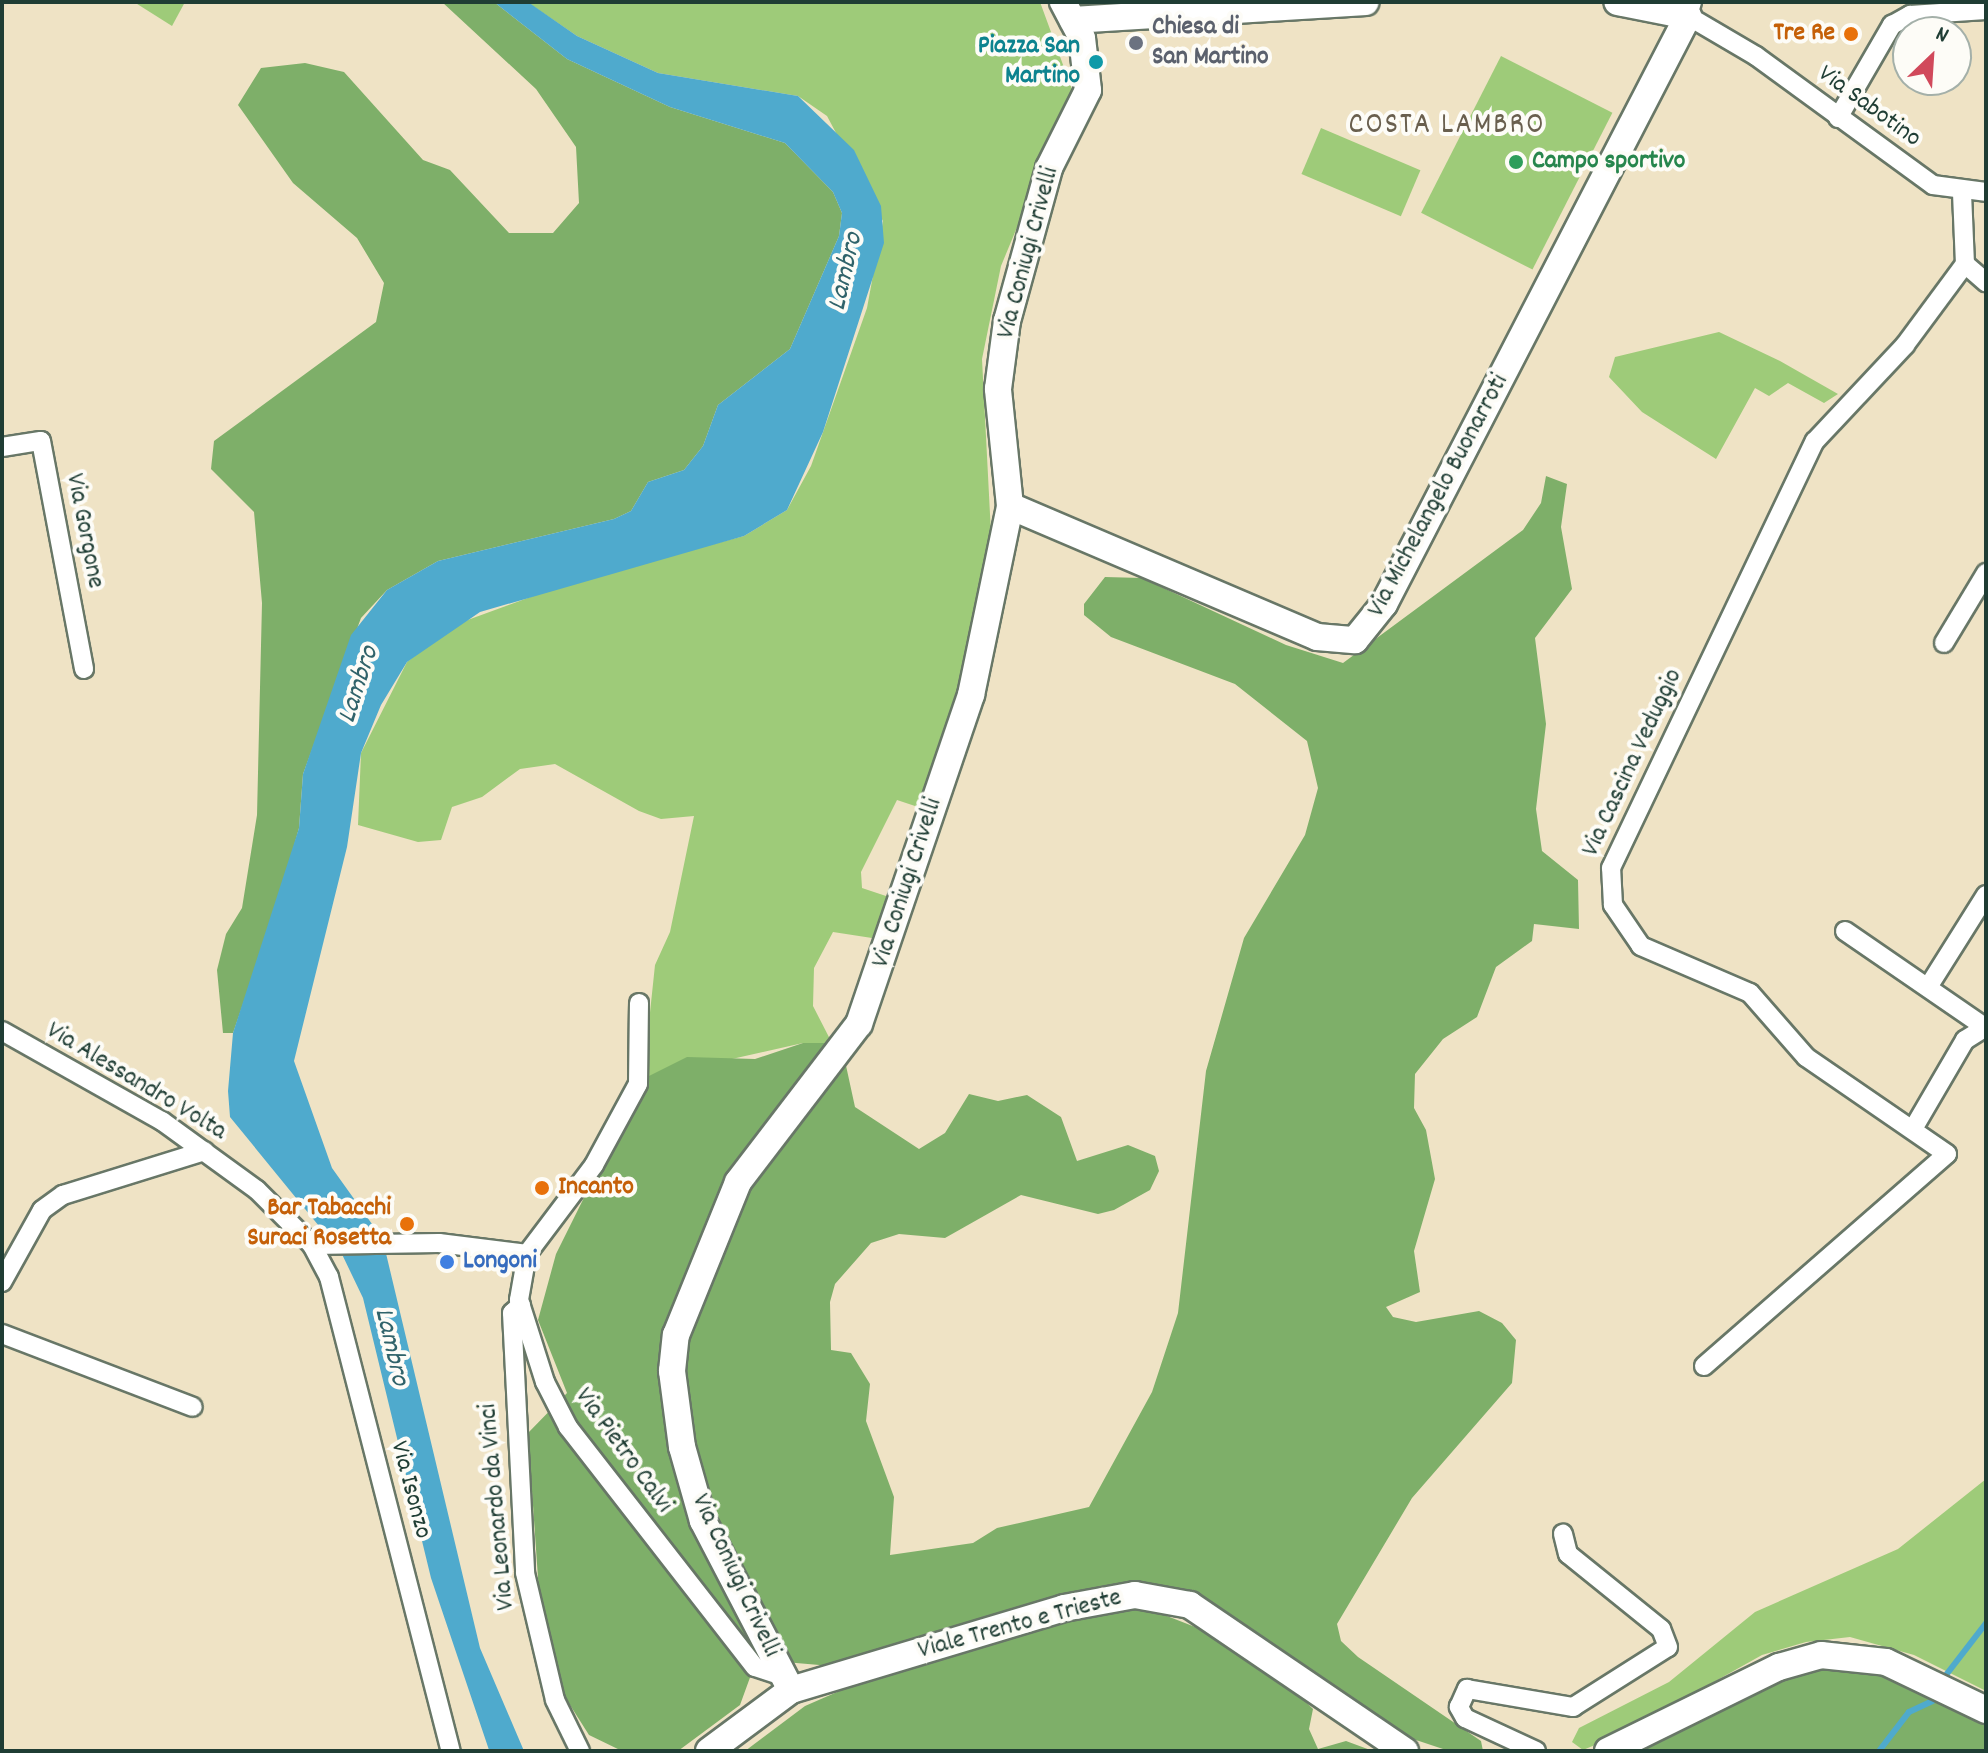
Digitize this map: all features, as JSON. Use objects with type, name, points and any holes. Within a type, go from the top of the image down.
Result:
[{"type":"street","points":[[1068,11],[1365,2]]},
{"type":"street","points":[[1617,2],[1690,9]]},
{"type":"street","name":"Via Sabotino","points":[[1690,9],[1933,185],[1962,193],[1986,192]]},
{"type":"street","name":"Via Michelangelo Buonarroti","points":[[1010,506],[1317,637],[1355,640],[1384,604],[1690,9]]},
{"type":"street","points":[[1838,118],[1892,25],[1910,15],[1986,10]]},
{"type":"street","name":"Via Coniugi Crivelli","points":[[786,1683],[703,1521],[682,1447],[672,1371],[676,1335],[738,1182],[847,1047],[865,1010],[971,695],[1010,506],[1000,423],[1002,354],[1049,168],[1088,90],[1068,11]]},
{"type":"street","points":[[1962,193],[1965,264],[1986,282]]},
{"type":"street","name":"Via Cascina Veduggio","points":[[1704,1366],[1947,1154],[1806,1057],[1750,993],[1641,946],[1625,930],[1608,880],[1815,441],[1905,345],[1965,264]]},
{"type":"street","name":"Via Gorgone","points":[[2,447],[41,441],[84,669]]},
{"type":"street","points":[[1944,643],[1986,573]]},
{"type":"street","points":[[1930,984],[1986,895]]},
{"type":"street","points":[[1845,931],[1930,984],[1985,1028],[1965,1040],[1913,1129]]},
{"type":"street","points":[[322,1245],[383,1242],[492,1246],[527,1254],[594,1165],[638,1084],[639,1003]]},
{"type":"street","name":"Via Alessandro Volta","points":[[2,1031],[204,1151],[322,1245]]},
{"type":"street","points":[[2,1282],[42,1210],[63,1195],[204,1151]]},
{"type":"street","name":"Via Isonzo","points":[[322,1245],[451,1751]]},
{"type":"street","name":"Via Pietro Calvi","points":[[527,1254],[521,1305],[545,1382],[568,1427],[755,1667],[786,1683]]},
{"type":"street","name":"Via Leonardo da Vinci","points":[[521,1305],[512,1313],[525,1573],[555,1700],[580,1751]]},
{"type":"street","points":[[2,1334],[193,1407]]},
{"type":"street","points":[[1536,1751],[1465,1718],[1459,1707],[1467,1689],[1573,1707],[1668,1647],[1661,1629],[1568,1554],[1563,1534]]},
{"type":"street","name":"Viale Trento e Trieste","points":[[709,1751],[767,1708],[786,1683],[1064,1608],[1152,1595],[1190,1605],[1225,1625],[1405,1751]]},
{"type":"street","points":[[1608,1751],[1779,1667],[1821,1655],[1886,1662],[1986,1710]]},
{"type":"green space","points":[[134,2],[185,2],[172,26]]},
{"type":"green space","points":[[442,2],[494,2],[567,59],[670,107],[785,143],[833,192],[842,213],[839,236],[790,349],[718,405],[703,446],[684,470],[648,482],[631,511],[614,519],[438,561],[387,590],[361,618],[303,774],[299,828],[278,903],[233,1033],[223,1033],[217,970],[226,934],[242,908],[257,815],[262,603],[254,512],[211,469],[214,441],[376,322],[384,283],[357,238],[293,183],[238,105],[261,68],[305,63],[344,72],[423,160],[450,170],[509,233],[553,233],[579,203],[576,147],[536,89]]},
{"type":"green space","points":[[1040,2],[1073,92],[1001,266],[982,359],[992,553],[963,693],[921,808],[897,800],[861,872],[862,888],[889,897],[872,938],[833,932],[814,968],[813,1006],[832,1043],[803,1043],[643,1079],[655,965],[670,932],[694,816],[661,819],[639,811],[555,764],[520,769],[482,797],[452,807],[441,840],[418,842],[358,825],[361,753],[407,662],[454,625],[577,580],[744,536],[787,510],[811,466],[867,308],[883,221],[827,116],[798,96],[658,73],[577,36],[530,4]]},
{"type":"green space","name":"Campo sportivo","points":[[1501,56],[1612,113],[1532,270],[1421,213]]},
{"type":"green space","points":[[1321,128],[1420,170],[1401,216],[1301,174]]},
{"type":"green space","points":[[1719,332],[1780,361],[1838,394],[1824,403],[1788,383],[1769,396],[1755,388],[1716,459],[1642,412],[1609,377],[1615,357]]},
{"type":"green space","points":[[1546,476],[1567,484],[1561,527],[1572,589],[1535,638],[1546,724],[1536,809],[1542,851],[1578,880],[1579,929],[1534,924],[1532,941],[1496,967],[1477,1017],[1443,1039],[1415,1074],[1414,1108],[1426,1130],[1435,1179],[1414,1251],[1420,1292],[1386,1307],[1393,1317],[1416,1322],[1479,1311],[1502,1323],[1516,1340],[1512,1383],[1412,1498],[1337,1624],[1341,1641],[1358,1657],[1481,1741],[1483,1751],[1449,1751],[1404,1736],[1185,1594],[831,1666],[773,1661],[752,1672],[740,1705],[678,1751],[622,1751],[589,1735],[563,1694],[540,1607],[528,1433],[567,1393],[538,1320],[556,1254],[643,1079],[687,1057],[755,1059],[803,1043],[832,1043],[845,1061],[855,1107],[919,1149],[945,1133],[969,1094],[998,1101],[1027,1095],[1061,1117],[1077,1161],[1128,1145],[1155,1156],[1159,1171],[1150,1190],[1114,1210],[1098,1214],[1021,1195],[945,1238],[899,1234],[871,1243],[835,1284],[830,1302],[831,1350],[851,1353],[870,1384],[866,1421],[894,1497],[890,1555],[973,1543],[997,1528],[1089,1507],[1152,1392],[1178,1313],[1206,1071],[1244,938],[1305,835],[1318,788],[1307,741],[1235,684],[1111,637],[1084,615],[1084,604],[1105,577],[1142,578],[1286,645],[1343,663],[1523,530],[1541,503]]},
{"type":"green space","points":[[1986,1479],[1986,1691],[1914,1655],[1850,1637],[1806,1642],[1762,1655],[1619,1735],[1583,1750],[1572,1742],[1579,1728],[1669,1682],[1755,1612],[1898,1549]]},
{"type":"green space","points":[[1144,1607],[1213,1634],[1297,1693],[1313,1709],[1309,1729],[1318,1749],[1346,1741],[1373,1751],[745,1751],[805,1706],[844,1689],[1071,1617]]},
{"type":"green space","points":[[1828,1666],[1879,1673],[1967,1713],[1986,1724],[1986,1751],[1641,1751],[1780,1675]]},
{"type":"water","name":"Lambro","points":[[494,2],[528,2],[577,36],[658,73],[798,96],[854,150],[881,206],[884,243],[823,432],[787,510],[744,536],[480,612],[407,662],[381,705],[361,753],[347,847],[294,1061],[332,1168],[382,1238],[332,1242],[230,1117],[228,1091],[233,1033],[299,828],[303,774],[351,635],[387,590],[438,561],[614,519],[631,511],[648,482],[684,470],[703,446],[718,405],[790,349],[839,236],[842,213],[833,192],[785,143],[670,107],[567,59]]},
{"type":"water","name":"Lambro","points":[[384,1245],[480,1648],[524,1751],[489,1750],[431,1578],[363,1298],[339,1248]]},
{"type":"waterway","points":[[1946,1675],[1986,1623]]},
{"type":"waterway","points":[[1879,1751],[1909,1712],[1933,1701]]},
{"type":"place","name":"Tre Re","points":[[1851,34]]},
{"type":"place","name":"Chiesa di San Martino","points":[[1136,43]]},
{"type":"place","name":"Piazza San Martino","points":[[1096,62]]},
{"type":"place","name":"Campo sportivo","points":[[1516,162]]},
{"type":"place","name":"Incanto","points":[[542,1188]]},
{"type":"place","name":"Bar Tabacchi Suraci Rosetta","points":[[407,1224]]},
{"type":"place","name":"Longoni","points":[[447,1262]]},
{"type":"district","name":"COSTA LAMBRO","points":[[1447,127]]}]
